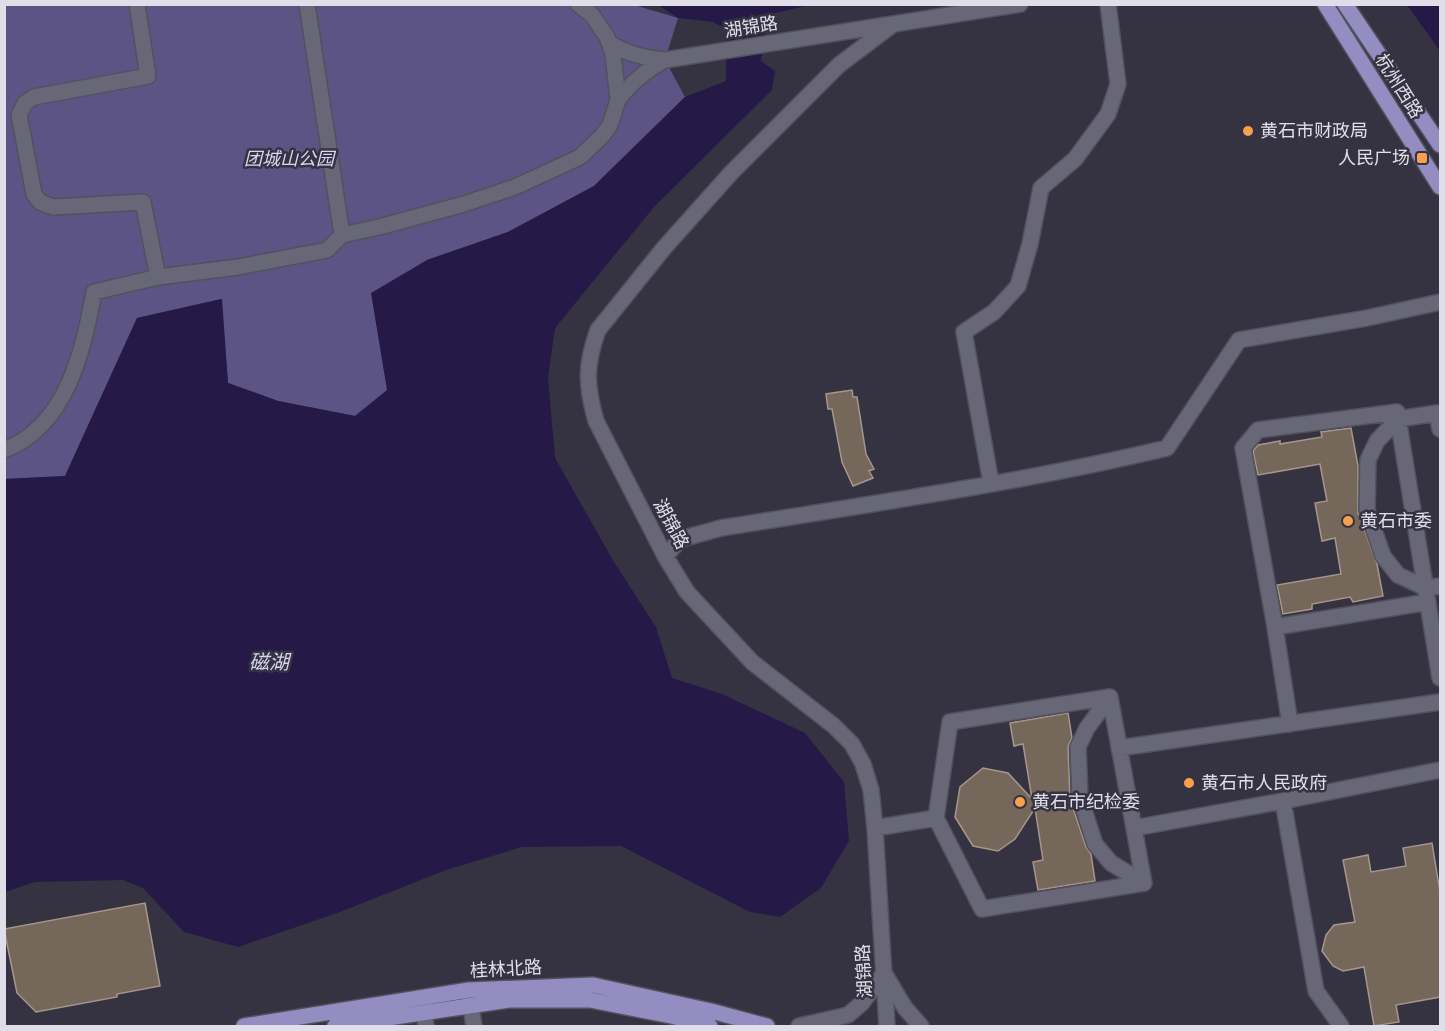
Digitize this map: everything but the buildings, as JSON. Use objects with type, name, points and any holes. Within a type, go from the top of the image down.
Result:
[{"type":"main road","name":"杭州西路","points":[[1325,4],[1440,187]]},
{"type":"main road","name":"杭州西路","points":[[1345,4],[1440,145]]},
{"type":"main road","name":"桂林北路","points":[[244,1026],[424,1012],[469,990],[593,985],[767,1026]]},
{"type":"main road","name":"桂林北路","points":[[335,1026],[509,1000],[590,1000],[710,1026]]},
{"type":"street","points":[[137,4],[148,76],[34,97],[25,103],[19,115],[34,194],[40,202],[53,207],[143,202],[158,277]]},
{"type":"street","points":[[308,4],[342,234]]},
{"type":"street","points":[[578,4],[592,15],[609,43],[618,100]]},
{"type":"street","name":"湖锦路","points":[[665,60],[1020,4]]},
{"type":"street","points":[[991,483],[964,332],[994,312],[1018,286],[1030,244],[1041,188],[1075,159],[1108,114],[1118,84],[1107,4]]},
{"type":"street","name":"湖锦路","points":[[887,1026],[875,828],[871,790],[863,764],[852,744],[834,726],[752,662],[687,592],[665,556],[596,421],[587,373],[590,352],[598,330],[697,209],[839,65],[892,25]]},
{"type":"street","points":[[609,43],[627,54],[665,60]]},
{"type":"street","points":[[4,450],[16,446],[41,427],[59,404],[74,373],[86,338],[94,292],[158,277],[238,267],[327,250],[342,234],[379,227],[464,204],[515,186],[580,157],[610,125],[618,100],[630,84],[665,60]]},
{"type":"street","points":[[665,556],[681,539],[721,528],[991,483],[1108,462],[1167,448],[1239,340],[1367,318],[1440,302]]},
{"type":"street","points":[[1290,724],[1243,448],[1258,430],[1397,412],[1431,592],[1440,678]]},
{"type":"street","points":[[1431,592],[1398,575],[1383,556],[1367,510],[1368,460],[1377,441],[1398,419],[1437,413],[1440,429]]},
{"type":"street","points":[[1275,627],[1431,592]]},
{"type":"street","points":[[1110,697],[1144,883]]},
{"type":"street","points":[[1110,697],[950,722],[936,818],[982,909],[1144,883]]},
{"type":"street","points":[[1110,697],[1087,728],[1078,747],[1080,798],[1095,844],[1111,863],[1144,883]]},
{"type":"street","points":[[1119,748],[1440,702]]},
{"type":"street","points":[[1134,828],[1440,770]]},
{"type":"street","points":[[1283,801],[1317,991],[1341,1026]]},
{"type":"street","points":[[875,828],[936,818]]},
{"type":"street","points":[[799,1026],[848,1016],[862,1003],[884,973],[905,1008],[921,1026]]},
{"type":"street","points":[[469,990],[474,1026]]},
{"type":"green space","name":"团城山公园","points":[[4,5],[634,5],[678,18],[665,60],[685,97],[594,186],[508,232],[427,260],[387,391],[355,416],[278,401],[228,383],[221,299],[137,318],[65,476],[5,479]]},
{"type":"water","name":"磁湖","points":[[658,5],[809,5],[768,15],[761,61],[775,71],[772,90],[654,207],[555,328],[548,378],[555,458],[614,562],[656,627],[672,678],[722,694],[805,733],[844,782],[849,841],[821,888],[780,917],[750,912],[621,846],[522,847],[446,870],[340,912],[238,947],[184,932],[143,888],[123,880],[35,882],[5,892],[4,479],[65,476],[137,318],[222,299],[228,383],[278,401],[355,416],[387,390],[371,293],[427,260],[508,232],[594,186],[685,97],[726,81],[726,29],[713,22],[678,18]]},
{"type":"water","points":[[1407,5],[1440,5],[1440,51]]},
{"type":"place","name":"黄石市财政局","points":[[1248,131]]},
{"type":"place","name":"人民广场","points":[[1422,158]]},
{"type":"place","name":"黄石市委","points":[[1348,521]]},
{"type":"place","name":"黄石市人民政府","points":[[1189,783]]},
{"type":"place","name":"黄石市纪检委","points":[[1020,802]]}]
